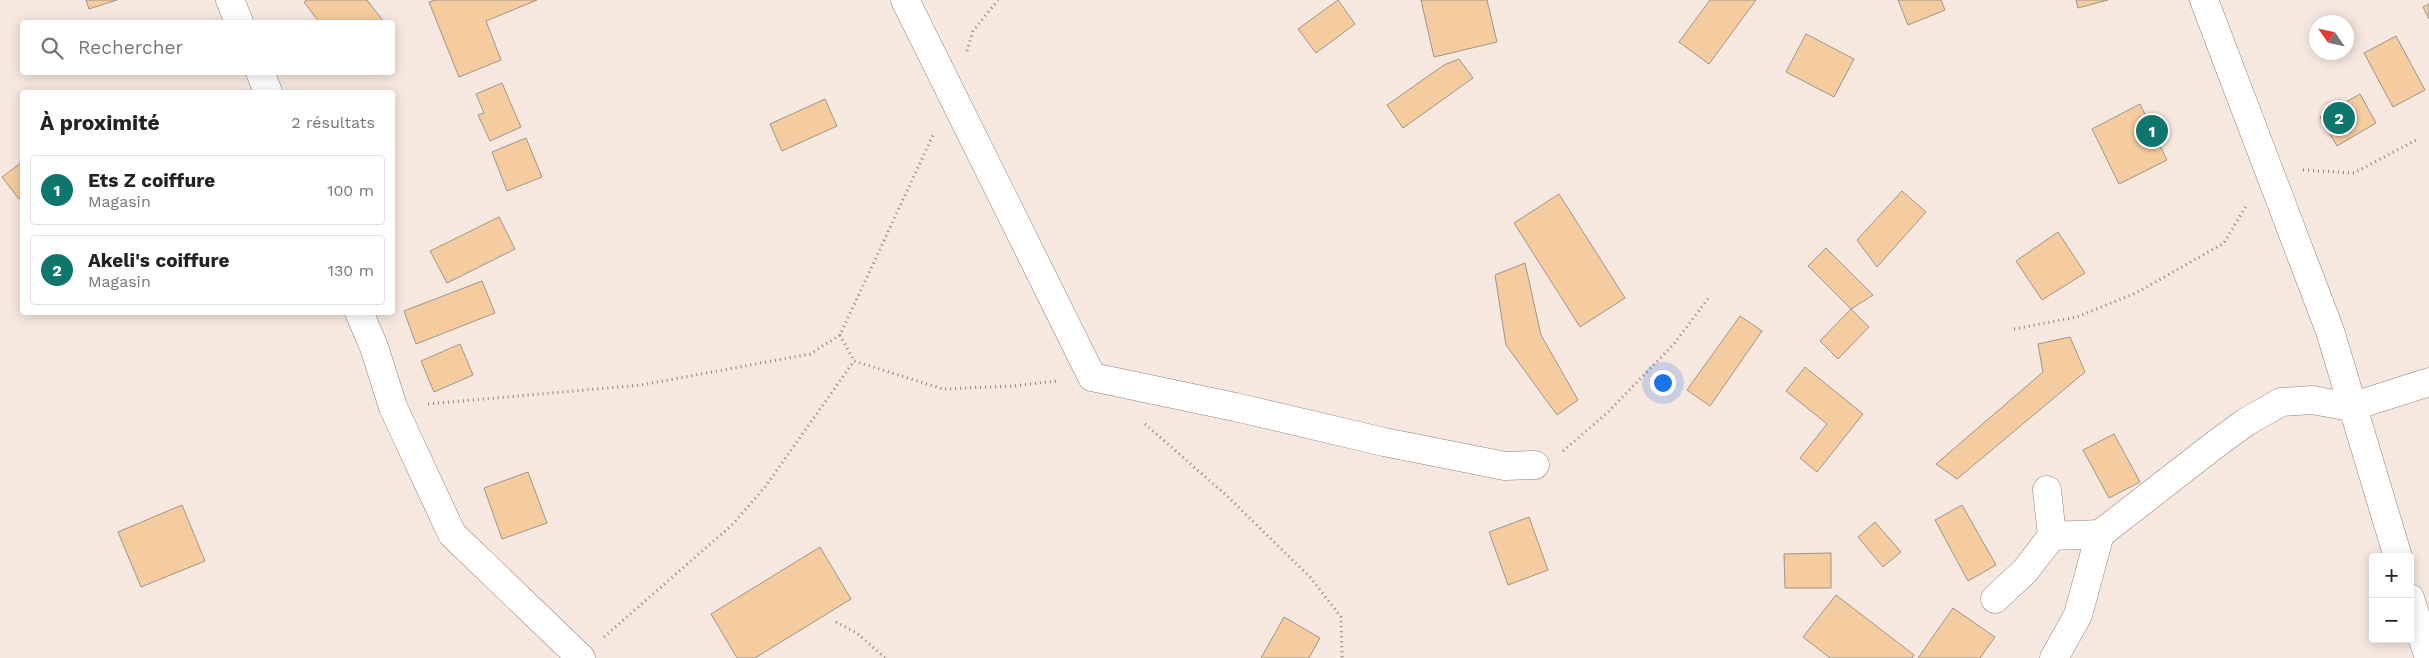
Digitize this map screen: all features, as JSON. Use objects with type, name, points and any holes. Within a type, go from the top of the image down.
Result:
[{"type":"street","points":[[230,0],[238,20]]},
{"type":"street","points":[[905,0],[1092,377],[1235,407],[1384,442],[1505,466],[1536,465]]},
{"type":"street","points":[[2204,0],[2330,331],[2351,407],[2397,553]]},
{"type":"street","points":[[261,75],[267,90]]},
{"type":"street","points":[[360,315],[374,347],[393,407],[452,534],[581,658]]},
{"type":"street","points":[[2052,536],[2100,534],[2246,422],[2281,402],[2312,400],[2351,407],[2429,382]]},
{"type":"street","points":[[1995,599],[2025,571],[2052,536],[2047,490]]},
{"type":"street","points":[[2054,658],[2078,615],[2100,534]]},
{"type":"street","points":[[2414,611],[2429,658]]},
{"type":"path","points":[[393,407],[641,385],[810,354],[840,335],[951,96],[973,32],[998,0]]},
{"type":"path","points":[[2014,329],[2077,317],[2136,293],[2224,243],[2268,168],[2354,173],[2416,140]]},
{"type":"path","points":[[1536,465],[1559,454],[1606,414],[1673,345],[1710,296]]},
{"type":"path","points":[[840,335],[854,361],[944,389],[1013,386],[1092,377]]},
{"type":"path","points":[[581,658],[733,524],[770,481],[854,361]]},
{"type":"path","points":[[1144,423],[1226,495],[1310,577],[1341,618],[1342,658]]},
{"type":"path","points":[[836,622],[857,633],[885,658]]},
{"type":"building","points":[[86,0],[117,0],[89,9]]},
{"type":"building","points":[[307,0],[367,0],[382,20],[318,20],[304,2]]},
{"type":"building","points":[[435,0],[537,0],[486,21],[501,60],[459,77],[429,2]]},
{"type":"building","points":[[1338,0],[1355,24],[1316,53],[1298,29]]},
{"type":"building","points":[[1421,0],[1487,0],[1497,42],[1434,57]]},
{"type":"building","points":[[1710,0],[1756,0],[1709,64],[1679,42]]},
{"type":"building","points":[[1898,0],[1941,0],[1945,10],[1908,25]]},
{"type":"building","points":[[2076,0],[2108,0],[2078,8]]},
{"type":"building","points":[[2429,4],[2429,19],[2423,7]]},
{"type":"building","points":[[1806,34],[1854,59],[1834,97],[1786,72]]},
{"type":"building","points":[[2396,36],[2425,90],[2393,107],[2364,53]]},
{"type":"building","points":[[1459,59],[1473,78],[1403,128],[1387,105],[1444,65]]},
{"type":"building","points":[[502,83],[521,127],[490,141],[478,115],[484,113],[476,94]]},
{"type":"building","points":[[2360,94],[2376,123],[2337,146],[2320,117]]},
{"type":"building","points":[[825,99],[837,126],[782,151],[770,124]]},
{"type":"building","points":[[2140,104],[2167,160],[2119,184],[2092,129]]},
{"type":"building","points":[[526,138],[542,177],[507,191],[492,152]]},
{"type":"building","points":[[20,164],[20,198],[19,199],[2,177]]},
{"type":"building","points":[[1902,191],[1926,212],[1877,267],[1857,240]]},
{"type":"building","points":[[1559,194],[1625,298],[1580,327],[1514,223]]},
{"type":"building","points":[[499,217],[515,249],[447,283],[430,251]]},
{"type":"building","points":[[2058,232],[2085,273],[2042,300],[2016,261]]},
{"type":"building","points":[[1826,248],[1873,295],[1851,309],[1808,266]]},
{"type":"building","points":[[1525,263],[1541,335],[1578,400],[1557,415],[1506,345],[1495,275]]},
{"type":"building","points":[[482,281],[495,313],[416,344],[404,311]]},
{"type":"building","points":[[1851,309],[1869,327],[1838,359],[1820,341]]},
{"type":"building","points":[[1740,316],[1762,331],[1710,406],[1687,390]]},
{"type":"building","points":[[2070,337],[2085,372],[1957,479],[1936,464],[2043,372],[2038,344]]},
{"type":"building","points":[[460,344],[473,375],[434,392],[421,361]]},
{"type":"building","points":[[1805,367],[1863,414],[1817,472],[1800,458],[1827,424],[1786,391]]},
{"type":"building","points":[[2114,434],[2140,482],[2109,498],[2083,450]]},
{"type":"building","points":[[528,472],[547,523],[502,539],[484,488]]},
{"type":"building","points":[[182,505],[205,561],[141,587],[118,532]]},
{"type":"building","points":[[1962,505],[1996,565],[1968,581],[1935,520]]},
{"type":"building","points":[[1529,517],[1548,570],[1508,585],[1489,532]]},
{"type":"building","points":[[1875,522],[1901,552],[1883,567],[1858,537]]},
{"type":"building","points":[[820,547],[851,599],[755,658],[737,658],[711,614]]},
{"type":"building","points":[[1831,553],[1831,588],[1785,588],[1784,554]]},
{"type":"building","points":[[1836,595],[1914,655],[1912,658],[1830,658],[1803,637]]},
{"type":"building","points":[[1953,608],[1995,637],[1980,658],[1918,658]]},
{"type":"building","points":[[1284,617],[1320,638],[1309,658],[1261,658]]},
{"type":"place","name":"Akeli's coiffure","points":[[2339,118]]},
{"type":"place","name":"Ets Z coiffure","points":[[2152,131]]}]
